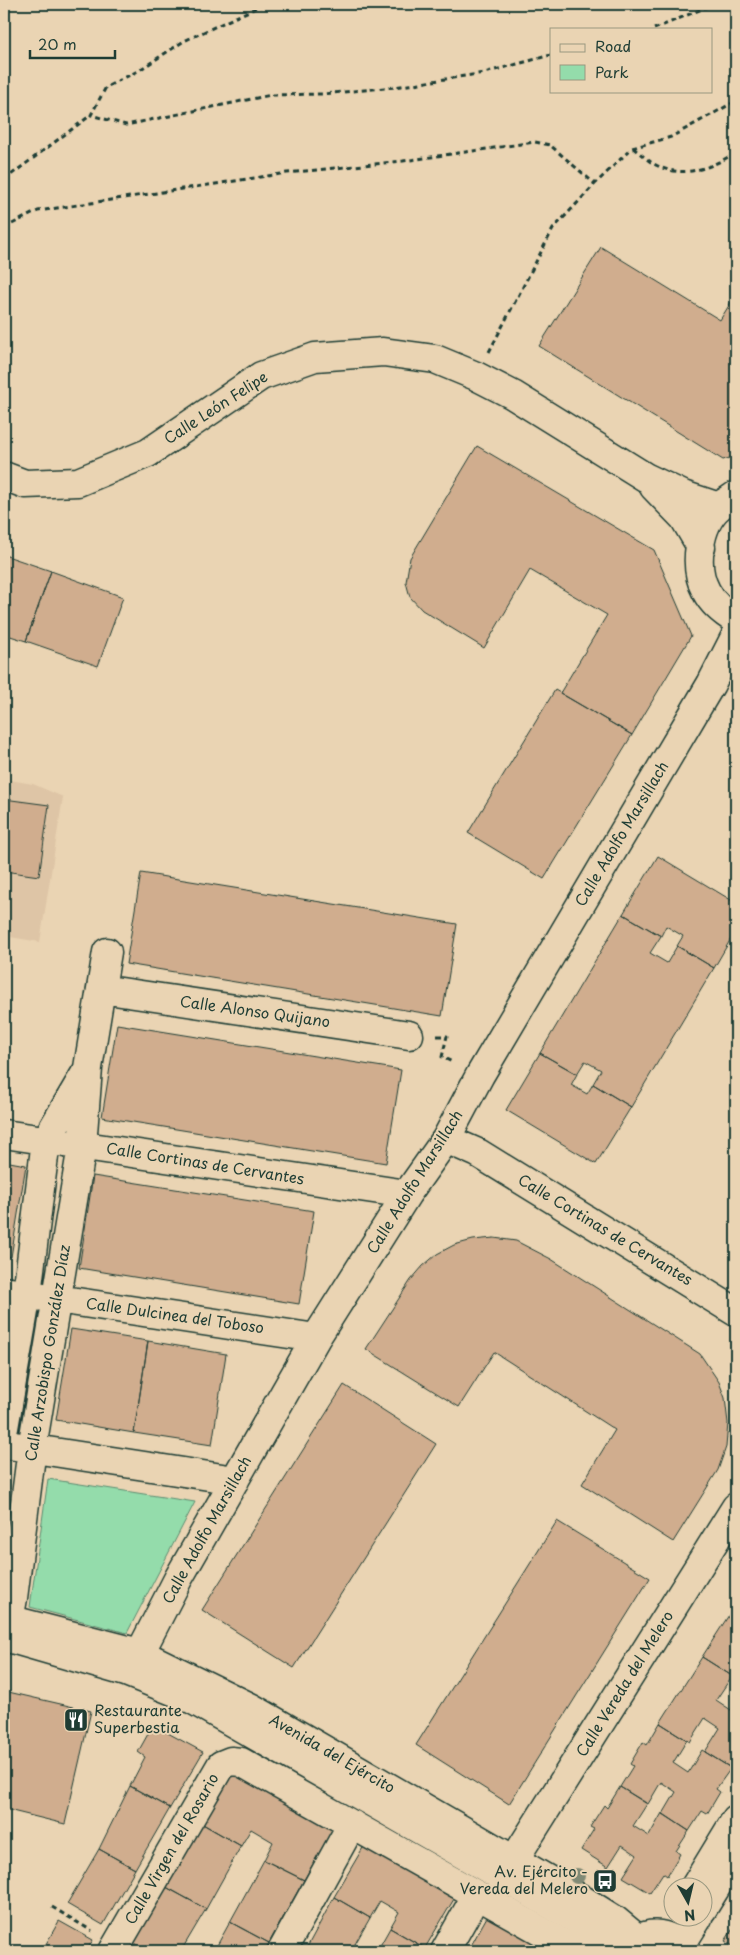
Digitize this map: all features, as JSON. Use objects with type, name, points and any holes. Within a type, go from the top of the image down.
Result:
[{"type":"street","name":"Calle León Felipe","points":[[4,476],[25,484],[78,482],[148,453],[261,376],[315,357],[383,352],[435,359],[476,376],[513,395],[644,477],[683,495],[727,501]]},
{"type":"street","name":"Calle León Felipe","points":[[644,477],[684,518],[701,547]]},
{"type":"street","points":[[727,501],[703,531],[698,565],[706,591],[720,611],[736,620]]},
{"type":"street","name":"Calle Adolfo Marsillach","points":[[140,1653],[178,1579],[316,1338],[407,1194],[446,1139],[480,1075],[711,684],[736,635]]},
{"type":"street","name":"Calle Arzobispo González Díaz","points":[[6,1628],[32,1448],[82,1146],[88,1068],[107,952]]},
{"type":"street","name":"Calle Alonso Quijano","points":[[100,990],[409,1035]]},
{"type":"street","name":"Calle Arzobispo González Díaz","points":[[4,1428],[15,1292],[46,1140],[88,1068]]},
{"type":"street","name":"Calle Cortinas de Cervantes","points":[[4,1134],[407,1194]]},
{"type":"street","name":"Calle Cortinas de Cervantes","points":[[446,1139],[478,1153],[736,1312]]},
{"type":"street","name":"Calle Dulcinea del Toboso","points":[[15,1292],[316,1338]]},
{"type":"street","points":[[4,1444],[235,1480]]},
{"type":"street","name":"Calle Vereda del Melero","points":[[514,1860],[736,1507]]},
{"type":"street","name":"Avenida del Ejército","points":[[6,1628],[140,1653],[252,1708],[615,1920],[657,1941]]},
{"type":"street","name":"Avenida del Ejército","points":[[6,1628],[188,1697],[657,1941]]},
{"type":"street","name":"Calle Virgen del Rosario","points":[[115,1948],[221,1765],[231,1761],[241,1762],[352,1824]]},
{"type":"street","points":[[700,1878],[736,1819]]},
{"type":"street","points":[[282,1951],[352,1824],[476,1896],[568,1946],[657,1941],[680,1928]]},
{"type":"street","points":[[712,1894],[736,1855]]},
{"type":"street","points":[[445,1951],[476,1896]]},
{"type":"path","points":[[4,180],[91,114],[106,87],[138,71],[184,41],[264,4]]},
{"type":"path","points":[[656,28],[714,4]]},
{"type":"path","points":[[91,114],[126,125],[271,95],[322,94],[395,88],[474,75],[550,55]]},
{"type":"path","points":[[476,376],[553,229],[595,184],[632,148],[672,137],[736,101]]},
{"type":"path","points":[[4,228],[38,211],[287,174],[535,142],[550,145],[595,184]]},
{"type":"path","points":[[632,148],[659,167],[679,172],[708,168],[736,152]]},
{"type":"path","points":[[442,1057],[447,1036]]},
{"type":"path","points":[[52,1907],[115,1948]]},
{"type":"shaded area","points":[[4,779],[33,784],[63,797],[40,942],[10,937],[4,984]]},
{"type":"green space","points":[[48,1479],[195,1502],[127,1633],[30,1607]]},
{"type":"building","points":[[601,247],[720,320],[736,294],[736,456],[723,460],[539,346]]},
{"type":"building","points":[[477,446],[654,550],[691,636],[632,735],[560,693],[607,615],[530,570],[484,648],[422,610],[410,597],[406,582],[410,558]]},
{"type":"building","points":[[4,555],[51,571],[26,641],[4,634]]},
{"type":"building","points":[[51,571],[123,597],[98,666],[26,641]]},
{"type":"building","points":[[555,690],[632,735],[544,879],[468,833]]},
{"type":"building","points":[[4,799],[49,805],[39,876],[4,871]]},
{"type":"building","points":[[658,856],[736,903],[736,930],[714,968],[677,946],[683,936],[666,926],[661,936],[623,914]]},
{"type":"building","points":[[141,873],[457,924],[442,1016],[126,964]]},
{"type":"building","points":[[623,914],[661,936],[650,953],[667,963],[677,946],[714,968],[631,1107],[593,1084],[601,1070],[585,1061],[577,1074],[540,1053]]},
{"type":"building","points":[[117,1024],[401,1070],[386,1163],[102,1117]]},
{"type":"building","points":[[540,1053],[577,1074],[571,1085],[587,1094],[593,1084],[631,1107],[596,1164],[506,1110]]},
{"type":"building","points":[[4,1161],[26,1165],[11,1257],[4,1255]]},
{"type":"building","points":[[93,1176],[314,1211],[299,1304],[79,1268]]},
{"type":"building","points":[[494,1238],[516,1241],[551,1259],[700,1354],[719,1382],[725,1398],[728,1423],[726,1447],[718,1470],[673,1542],[582,1484],[615,1430],[494,1352],[459,1407],[366,1349],[411,1280],[423,1266],[437,1254],[454,1245],[473,1240]]},
{"type":"building","points":[[71,1329],[148,1341],[134,1433],[56,1420]]},
{"type":"building","points":[[148,1341],[226,1354],[212,1445],[134,1433]]},
{"type":"building","points":[[344,1385],[436,1444],[294,1668],[202,1610]]},
{"type":"building","points":[[557,1521],[650,1578],[509,1804],[416,1745]]},
{"type":"building","points":[[736,1604],[736,1669],[732,1676],[702,1657]]},
{"type":"building","points":[[702,1657],[732,1676],[716,1700],[731,1710],[736,1702],[736,1767],[734,1770],[705,1752],[720,1728],[705,1718],[690,1742],[660,1723]]},
{"type":"building","points":[[4,1691],[91,1711],[65,1824],[4,1809]]},
{"type":"building","points":[[660,1723],[687,1740],[673,1763],[688,1773],[702,1750],[731,1768],[716,1789],[720,1792],[707,1814],[702,1811],[689,1831],[663,1814],[676,1792],[661,1782],[648,1804],[620,1787],[633,1766],[630,1764],[643,1742],[647,1745]]},
{"type":"building","points":[[153,1725],[203,1752],[170,1808],[130,1786],[145,1757],[138,1752]]},
{"type":"building","points":[[231,1770],[334,1827],[304,1880],[264,1860],[273,1842],[251,1829],[241,1846],[201,1823]]},
{"type":"building","points":[[130,1786],[170,1808],[135,1869],[99,1849]]},
{"type":"building","points":[[620,1787],[647,1804],[633,1826],[649,1836],[662,1813],[689,1831],[676,1851],[680,1854],[667,1876],[663,1873],[650,1893],[623,1877],[637,1855],[622,1845],[608,1867],[581,1850],[594,1829],[590,1827],[604,1805],[607,1808]]},
{"type":"building","points":[[201,1823],[241,1846],[206,1909],[166,1887]]},
{"type":"building","points":[[364,1846],[454,1899],[425,1948],[390,1928],[399,1912],[380,1901],[370,1918],[334,1897]]},
{"type":"building","points":[[99,1849],[135,1869],[103,1925],[67,1904]]},
{"type":"building","points":[[264,1860],[304,1880],[269,1943],[230,1922]]},
{"type":"building","points":[[166,1887],[206,1909],[181,1951],[148,1951],[133,1943]]},
{"type":"building","points":[[334,1897],[370,1918],[351,1951],[305,1951]]},
{"type":"building","points":[[488,1915],[554,1951],[468,1951]]},
{"type":"building","points":[[59,1921],[93,1940],[86,1951],[42,1951]]},
{"type":"building","points":[[230,1922],[269,1943],[265,1951],[214,1951]]},
{"type":"building","points":[[736,1924],[736,1948],[725,1941]]},
{"type":"building","points":[[390,1928],[425,1948],[423,1951],[377,1951]]},
{"type":"place","name":"Restaurante Superbestia","points":[[76,1720]]},
{"type":"place","name":"Av. Ejército - Vereda del Melero","points":[[605,1881]]}]
